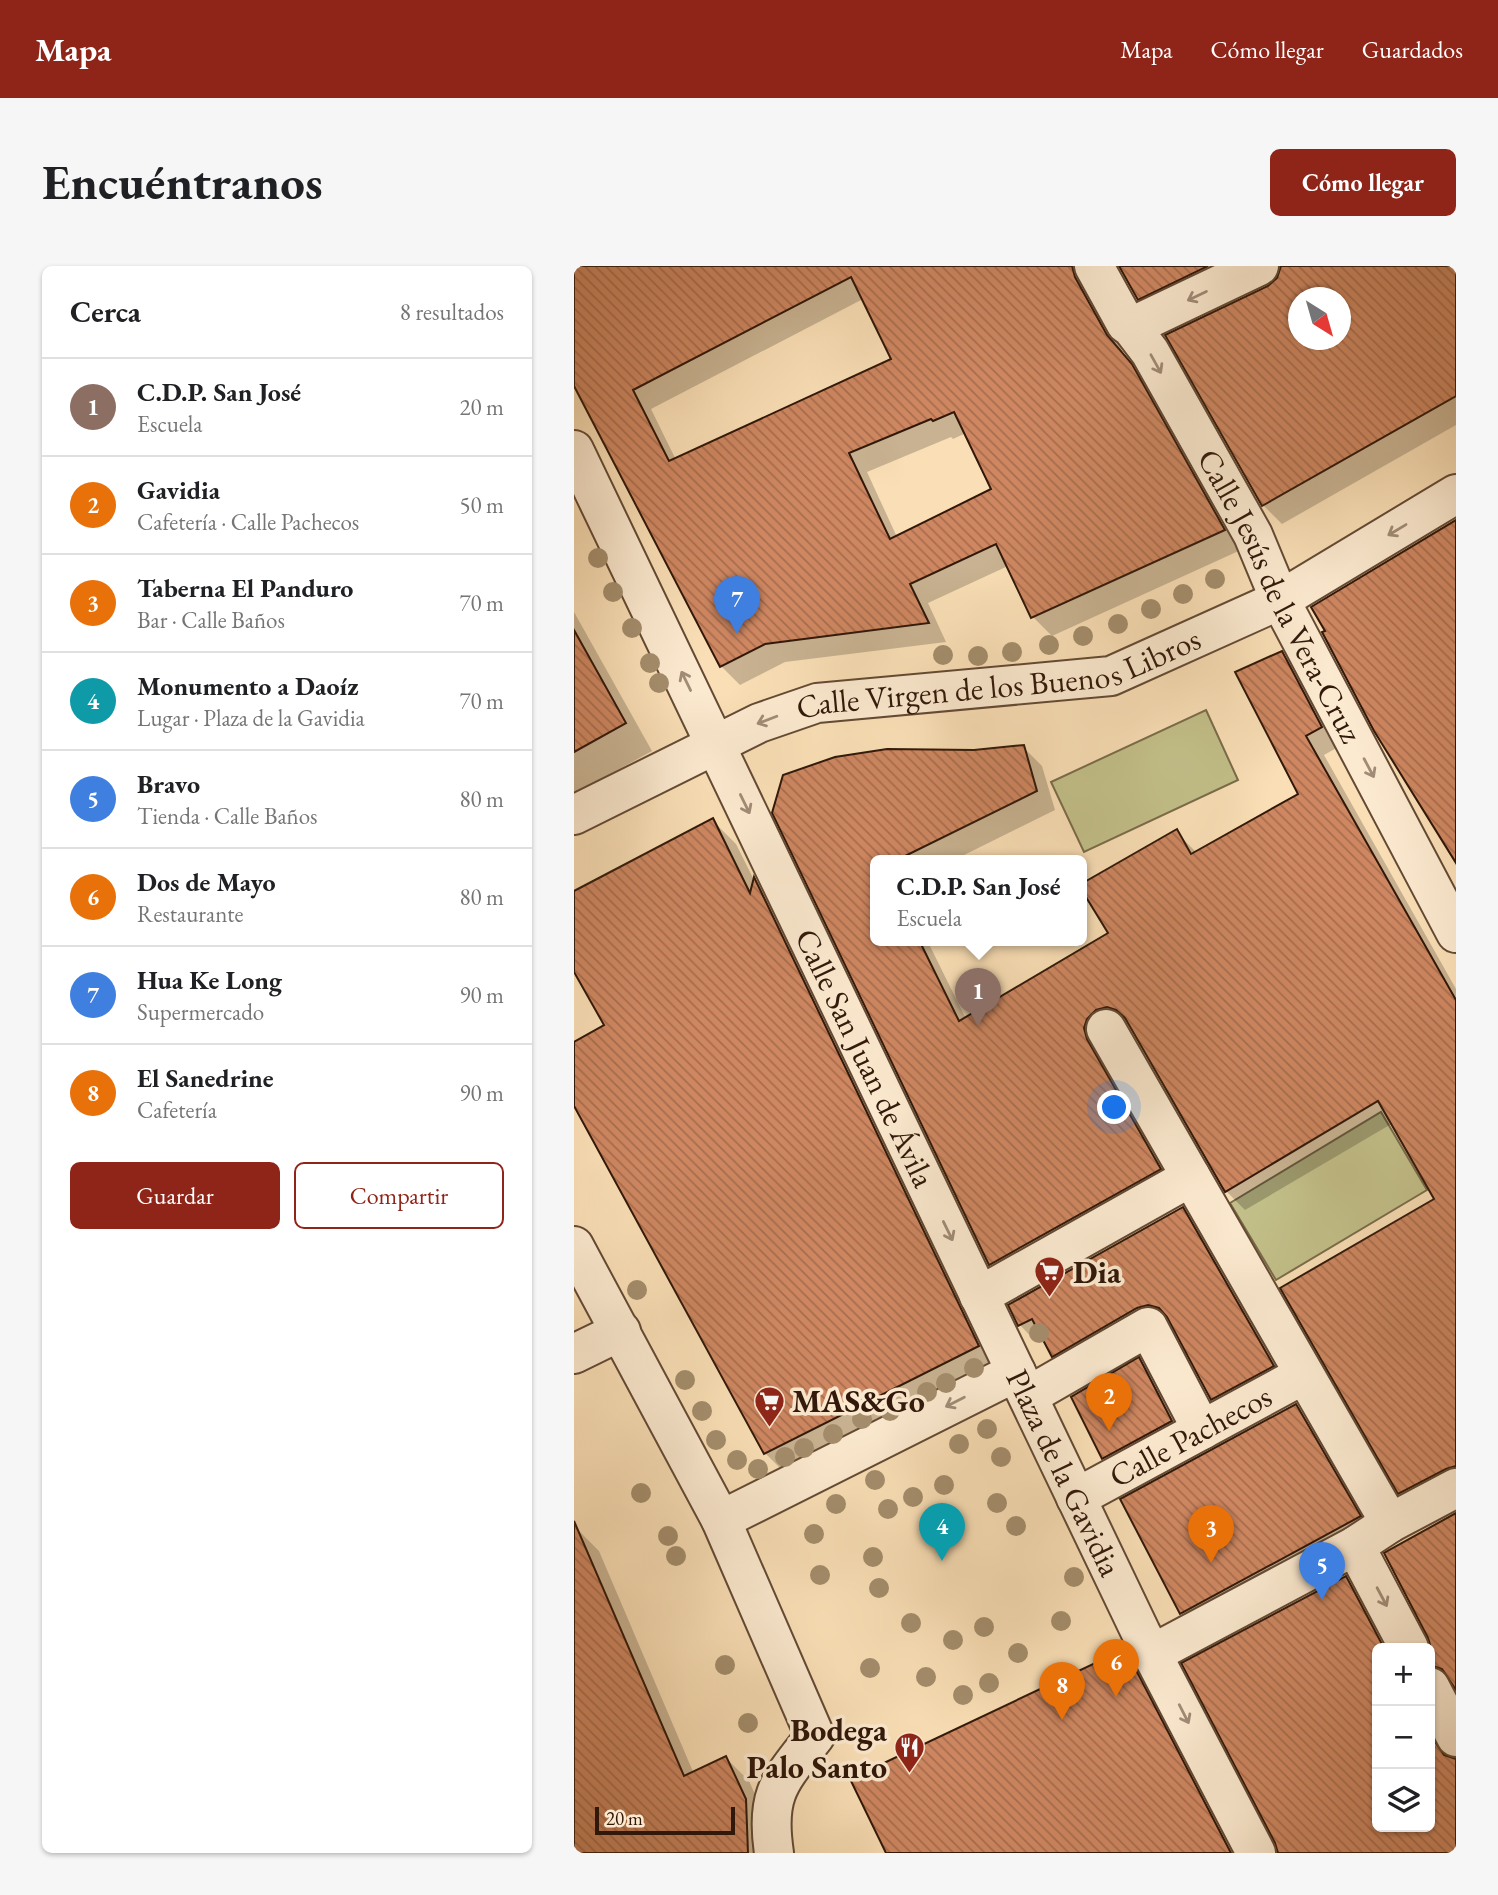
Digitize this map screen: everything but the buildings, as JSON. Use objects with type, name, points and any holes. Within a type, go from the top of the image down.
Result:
[{"type":"street","name":"Calle Jesús de la Vera-Cruz","points":[[1094,266],[1126,324],[1150,352],[1253,536],[1280,600],[1456,933]]},
{"type":"street","points":[[1131,327],[1259,266]]},
{"type":"street","name":"Calle San Juan de Ávila","points":[[574,450],[1022,1384]]},
{"type":"street","name":"Calle Virgen de los Buenos Libros","points":[[574,815],[715,743],[759,723],[817,703],[1111,676],[1280,600],[1456,495]]},
{"type":"street","points":[[1106,1029],[1390,1524]]},
{"type":"street","points":[[979,1296],[1191,1177]]},
{"type":"street","points":[[574,1246],[721,1520],[815,1736],[779,1782],[772,1809],[772,1843]]},
{"type":"street","points":[[1022,1384],[1148,1327],[1202,1430]]},
{"type":"street","points":[[574,1354],[621,1331]]},
{"type":"street","name":"Calle Pachecos","points":[[1076,1497],[1303,1375]]},
{"type":"street","name":"Plaza de la Gavidia","points":[[721,1520],[1022,1384],[1152,1654],[1256,1853]]},
{"type":"street","points":[[1152,1654],[1355,1546],[1456,1488]]},
{"type":"street","points":[[1355,1546],[1406,1643]]},
{"type":"street","points":[[1435,1697],[1456,1737]]},
{"type":"shaded area","points":[[1206,710],[1238,780],[1084,852],[1051,782]]},
{"type":"shaded area","points":[[1381,1112],[1427,1190],[1276,1280],[1230,1203]]},
{"type":"place","name":"Hua Ke Long","points":[[737,634]]},
{"type":"place","name":"C.D.P. San José","points":[[978,1026]]},
{"type":"place","name":"Dia","points":[[1050,1299]]},
{"type":"place","name":"MAS&Go","points":[[769,1428]]},
{"type":"place","name":"Gavidia","points":[[1109,1431]]},
{"type":"place","name":"Monumento a Daoíz","points":[[942,1561]]},
{"type":"place","name":"Taberna El Panduro","points":[[1211,1563]]},
{"type":"place","name":"Bravo","points":[[1322,1600]]},
{"type":"place","name":"Dos de Mayo","points":[[1116,1697]]},
{"type":"place","name":"El Sanedrine","points":[[1062,1720]]},
{"type":"place","name":"Bodega Palo Santo","points":[[910,1775]]}]
